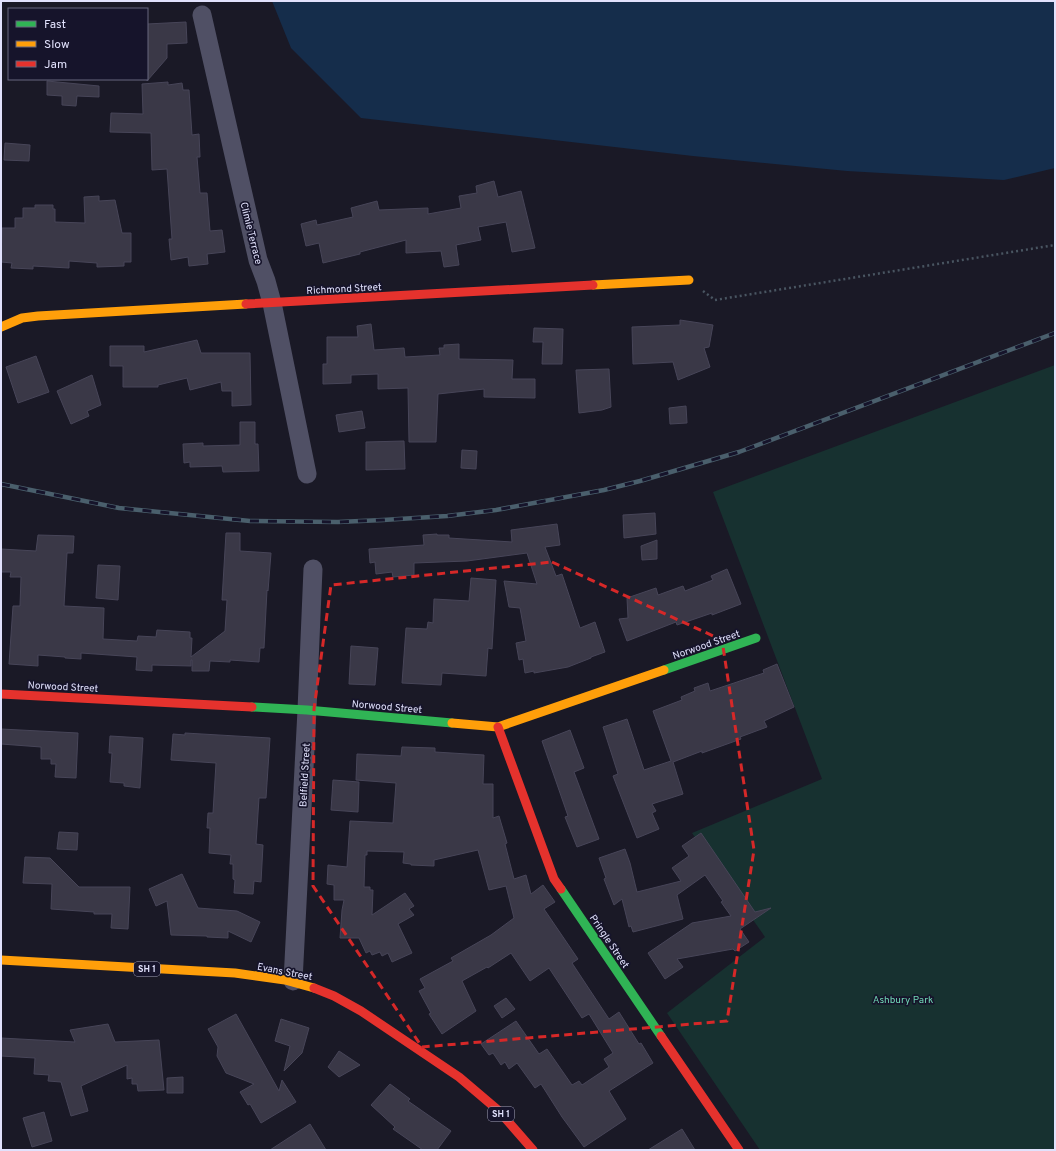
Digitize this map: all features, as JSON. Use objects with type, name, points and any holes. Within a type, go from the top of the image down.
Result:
[{"type":"main road","name":"Richmond Street","points":[[1,327],[22,318],[38,316],[690,280]]},
{"type":"main road","name":"Norwood Street","points":[[1,694],[307,710],[498,727],[756,638]]},
{"type":"main road","name":"Pringle Street","points":[[498,727],[554,879],[739,1150]]},
{"type":"main road","name":"Evans Street","points":[[1,960],[235,973],[293,981],[316,988],[348,1004],[465,1082],[499,1111],[533,1150]]},
{"type":"street","name":"Climie Terrace","points":[[202,15],[258,260],[272,303],[307,474]]},
{"type":"street","name":"Belfield Street","points":[[293,981],[307,710],[312,569]]},
{"type":"path","points":[[690,280],[715,300],[1055,245]]},
{"type":"highlighted area","points":[[552,562],[722,640],[754,850],[727,1021],[422,1047],[313,886],[314,709],[331,585]]},
{"type":"green space","name":"Ashbury Park","points":[[1055,365],[1055,1150],[760,1150],[667,1013],[765,937],[692,833],[822,779],[713,492]]},
{"type":"water","points":[[272,1],[1055,1],[1055,168],[1004,180],[847,171],[693,156],[361,118],[291,48]]},
{"type":"building","points":[[186,22],[187,43],[167,44],[167,58],[148,80],[148,24]]},
{"type":"building","points":[[47,81],[99,86],[99,97],[77,96],[76,106],[62,105],[62,96],[47,95]]},
{"type":"building","points":[[168,82],[168,85],[182,83],[183,90],[189,90],[192,135],[199,134],[200,157],[197,157],[200,193],[207,193],[210,231],[222,230],[225,252],[207,254],[208,264],[189,266],[188,257],[171,260],[169,239],[172,239],[167,169],[152,170],[151,133],[110,132],[111,113],[143,114],[142,84]]},
{"type":"building","points":[[5,143],[30,145],[29,161],[4,160]]},
{"type":"building","points":[[494,181],[498,197],[521,191],[535,248],[512,252],[506,222],[478,227],[481,240],[456,245],[459,265],[444,267],[441,251],[406,253],[406,240],[360,252],[360,254],[323,263],[319,243],[306,246],[301,224],[316,220],[317,225],[353,217],[351,208],[377,201],[379,210],[428,208],[428,214],[461,208],[459,196],[477,193],[476,186]]},
{"type":"building","points":[[99,196],[99,201],[115,200],[122,233],[131,233],[131,262],[124,262],[124,266],[97,267],[97,263],[69,261],[69,268],[33,266],[33,269],[11,268],[12,263],[1,262],[2,228],[15,228],[15,218],[23,218],[23,208],[35,208],[35,205],[53,205],[53,209],[55,209],[55,222],[85,223],[84,197]]},
{"type":"building","points":[[680,320],[713,325],[709,347],[704,348],[710,367],[678,380],[673,362],[633,364],[632,327],[680,325]]},
{"type":"building","points":[[371,324],[374,350],[404,348],[405,357],[440,355],[439,348],[444,348],[444,345],[459,344],[459,359],[513,360],[512,379],[535,379],[535,398],[484,397],[484,389],[438,394],[436,442],[409,442],[408,388],[378,389],[378,374],[351,375],[351,383],[323,384],[323,364],[327,364],[327,337],[358,337],[357,326]]},
{"type":"building","points":[[534,328],[563,329],[562,364],[542,364],[543,342],[533,342]]},
{"type":"building","points":[[197,340],[201,353],[250,353],[251,405],[232,406],[232,391],[222,391],[221,382],[190,390],[187,378],[158,385],[158,387],[123,387],[123,366],[110,366],[110,346],[144,346],[144,352]]},
{"type":"building","points":[[36,356],[49,392],[18,403],[6,367]]},
{"type":"building","points":[[609,369],[611,407],[602,410],[579,413],[576,370]]},
{"type":"building","points":[[92,375],[101,405],[87,411],[89,416],[71,424],[57,391]]},
{"type":"building","points":[[686,406],[687,423],[670,424],[669,408]]},
{"type":"building","points":[[362,411],[365,428],[339,432],[336,415]]},
{"type":"building","points":[[240,422],[255,422],[255,444],[258,444],[259,471],[223,472],[222,466],[190,467],[190,462],[184,463],[183,444],[203,443],[203,446],[240,445]]},
{"type":"building","points":[[404,441],[405,469],[366,470],[366,442]]},
{"type":"building","points":[[462,450],[477,451],[476,469],[461,468]]},
{"type":"building","points":[[655,513],[656,534],[624,538],[623,515]]},
{"type":"building","points":[[557,524],[560,545],[545,547],[556,576],[562,574],[580,628],[595,622],[605,652],[568,667],[534,673],[534,671],[525,673],[523,659],[519,660],[516,643],[526,641],[520,608],[509,607],[504,581],[537,584],[527,553],[467,561],[414,563],[414,575],[393,577],[392,572],[376,574],[375,562],[370,563],[369,549],[424,545],[423,535],[437,534],[449,535],[449,538],[512,542],[511,530]]},
{"type":"building","points":[[226,533],[240,533],[240,551],[271,553],[268,591],[267,590],[264,648],[260,648],[259,662],[230,660],[230,662],[210,661],[209,671],[192,671],[191,660],[191,666],[152,665],[152,671],[136,670],[137,657],[81,653],[81,659],[38,655],[38,666],[9,664],[13,606],[20,606],[21,577],[10,577],[11,572],[1,572],[1,549],[36,551],[38,535],[74,536],[73,553],[67,553],[64,606],[104,608],[103,639],[137,641],[138,636],[156,637],[157,630],[190,632],[190,638],[192,638],[191,657],[225,631],[227,600],[222,600]]},
{"type":"building","points":[[657,540],[657,559],[642,560],[641,546]]},
{"type":"building","points":[[98,565],[120,566],[118,600],[96,598]]},
{"type":"building","points":[[727,569],[741,604],[712,615],[712,613],[677,625],[676,622],[627,641],[619,619],[628,618],[627,598],[656,588],[658,595],[683,586],[685,591],[713,580],[711,576]]},
{"type":"building","points":[[471,578],[496,580],[492,649],[488,648],[486,676],[442,673],[441,685],[402,683],[406,628],[427,629],[428,622],[433,623],[434,599],[469,601]]},
{"type":"building","points":[[351,646],[378,648],[375,685],[349,684]]},
{"type":"building","points":[[777,664],[794,707],[764,721],[767,727],[740,737],[741,739],[673,762],[683,794],[652,804],[656,811],[652,813],[659,829],[637,838],[613,776],[618,774],[603,727],[627,719],[644,770],[671,761],[653,711],[682,700],[681,697],[695,691],[694,688],[708,683],[710,691],[764,673],[763,670]]},
{"type":"building","points":[[1,729],[78,733],[76,778],[55,777],[56,764],[51,764],[51,759],[41,759],[41,747],[1,744]]},
{"type":"building","points":[[570,730],[584,768],[574,772],[599,839],[577,847],[565,817],[568,816],[542,741]]},
{"type":"building","points":[[185,733],[270,738],[266,798],[259,798],[256,844],[263,845],[261,882],[254,881],[253,894],[234,893],[235,880],[233,879],[233,864],[230,864],[231,855],[209,853],[210,828],[207,828],[208,813],[213,813],[216,763],[171,760],[173,734],[185,735]]},
{"type":"building","points":[[110,736],[143,738],[140,788],[124,786],[124,783],[110,782],[112,753],[109,753]]},
{"type":"building","points":[[402,747],[435,748],[435,752],[484,755],[483,784],[493,784],[493,818],[499,816],[507,843],[505,844],[514,879],[526,875],[531,894],[543,885],[555,902],[544,909],[578,959],[572,963],[609,1019],[619,1012],[653,1063],[609,1091],[626,1119],[584,1147],[562,1117],[541,1084],[535,1088],[517,1063],[509,1069],[505,1062],[501,1065],[493,1053],[489,1055],[481,1044],[516,1021],[539,1054],[547,1049],[572,1085],[579,1081],[582,1085],[609,1067],[604,1059],[613,1053],[589,1014],[582,1018],[549,968],[530,981],[511,953],[488,968],[487,967],[462,981],[476,1011],[442,1034],[429,1014],[431,1013],[419,991],[425,988],[420,979],[453,961],[451,958],[491,935],[514,918],[506,886],[489,890],[478,850],[434,860],[434,866],[411,865],[403,863],[404,852],[367,851],[367,855],[365,855],[364,887],[370,887],[370,890],[373,890],[372,915],[405,893],[414,906],[409,909],[414,915],[398,924],[412,953],[392,962],[388,953],[382,956],[380,952],[372,955],[370,951],[366,953],[359,938],[340,938],[344,900],[334,900],[334,885],[327,884],[328,865],[347,867],[350,821],[393,823],[396,783],[356,780],[357,754],[401,756]]},
{"type":"building","points":[[333,780],[359,782],[358,812],[331,810]]},
{"type":"building","points":[[59,832],[78,833],[77,850],[57,849]]},
{"type":"building","points":[[701,833],[755,912],[771,908],[740,929],[749,942],[735,951],[733,949],[677,959],[683,967],[665,979],[648,953],[692,923],[731,916],[721,902],[723,901],[705,875],[677,895],[683,919],[633,932],[631,926],[629,927],[622,899],[614,905],[604,879],[606,878],[599,858],[625,849],[637,892],[681,881],[672,868],[689,856],[682,846]]},
{"type":"building","points":[[25,857],[50,858],[79,887],[130,887],[128,929],[111,928],[112,914],[94,914],[94,912],[51,909],[52,884],[23,883]]},
{"type":"building","points":[[182,874],[198,908],[237,911],[260,922],[251,942],[228,931],[228,938],[171,935],[167,901],[156,906],[149,889]]},
{"type":"building","points":[[506,998],[515,1009],[502,1018],[494,1006]]},
{"type":"building","points":[[236,1014],[279,1091],[282,1080],[296,1102],[261,1123],[250,1104],[248,1105],[240,1092],[254,1084],[226,1073],[217,1056],[218,1047],[208,1029]]},
{"type":"building","points":[[281,1019],[309,1028],[302,1053],[284,1071],[290,1046],[275,1041]]},
{"type":"building","points":[[108,1024],[115,1042],[159,1040],[164,1090],[138,1091],[137,1084],[132,1084],[132,1078],[127,1079],[127,1065],[81,1086],[88,1111],[71,1116],[61,1082],[48,1081],[49,1075],[34,1074],[35,1058],[1,1056],[1,1038],[75,1042],[70,1030]]},
{"type":"building","points":[[339,1051],[360,1065],[339,1077],[328,1067]]},
{"type":"building","points":[[183,1077],[183,1093],[167,1093],[167,1078]]},
{"type":"building","points":[[390,1084],[410,1099],[408,1101],[451,1131],[437,1150],[423,1150],[393,1129],[395,1127],[371,1105]]},
{"type":"building","points":[[44,1112],[52,1141],[32,1147],[23,1118]]},
{"type":"building","points":[[310,1124],[326,1150],[270,1150]]},
{"type":"building","points":[[682,1129],[695,1150],[648,1150]]},
{"type":"railway","points":[[1,484],[119,508],[250,521],[338,522],[383,520],[447,516],[496,510],[604,490],[739,452],[1055,333]]},
{"type":"traffic: fast","points":[[664,670],[756,638]]},
{"type":"traffic: fast","points":[[252,707],[307,710],[452,723]]},
{"type":"traffic: fast","points":[[561,889],[661,1036]]},
{"type":"traffic: slow","points":[[593,285],[689,280]]},
{"type":"traffic: slow","points":[[1,327],[22,318],[38,316],[246,304]]},
{"type":"traffic: slow","points":[[452,723],[498,727],[664,670]]},
{"type":"traffic: slow","points":[[1,960],[235,973],[285,980],[314,988]]},
{"type":"traffic: jam","points":[[246,304],[593,285]]},
{"type":"traffic: jam","points":[[1,694],[252,707]]},
{"type":"traffic: jam","points":[[498,727],[554,879],[561,889]]},
{"type":"traffic: jam","points":[[314,988],[334,996],[361,1011],[459,1077],[499,1111],[533,1150]]},
{"type":"traffic: jam","points":[[661,1036],[739,1150]]}]
